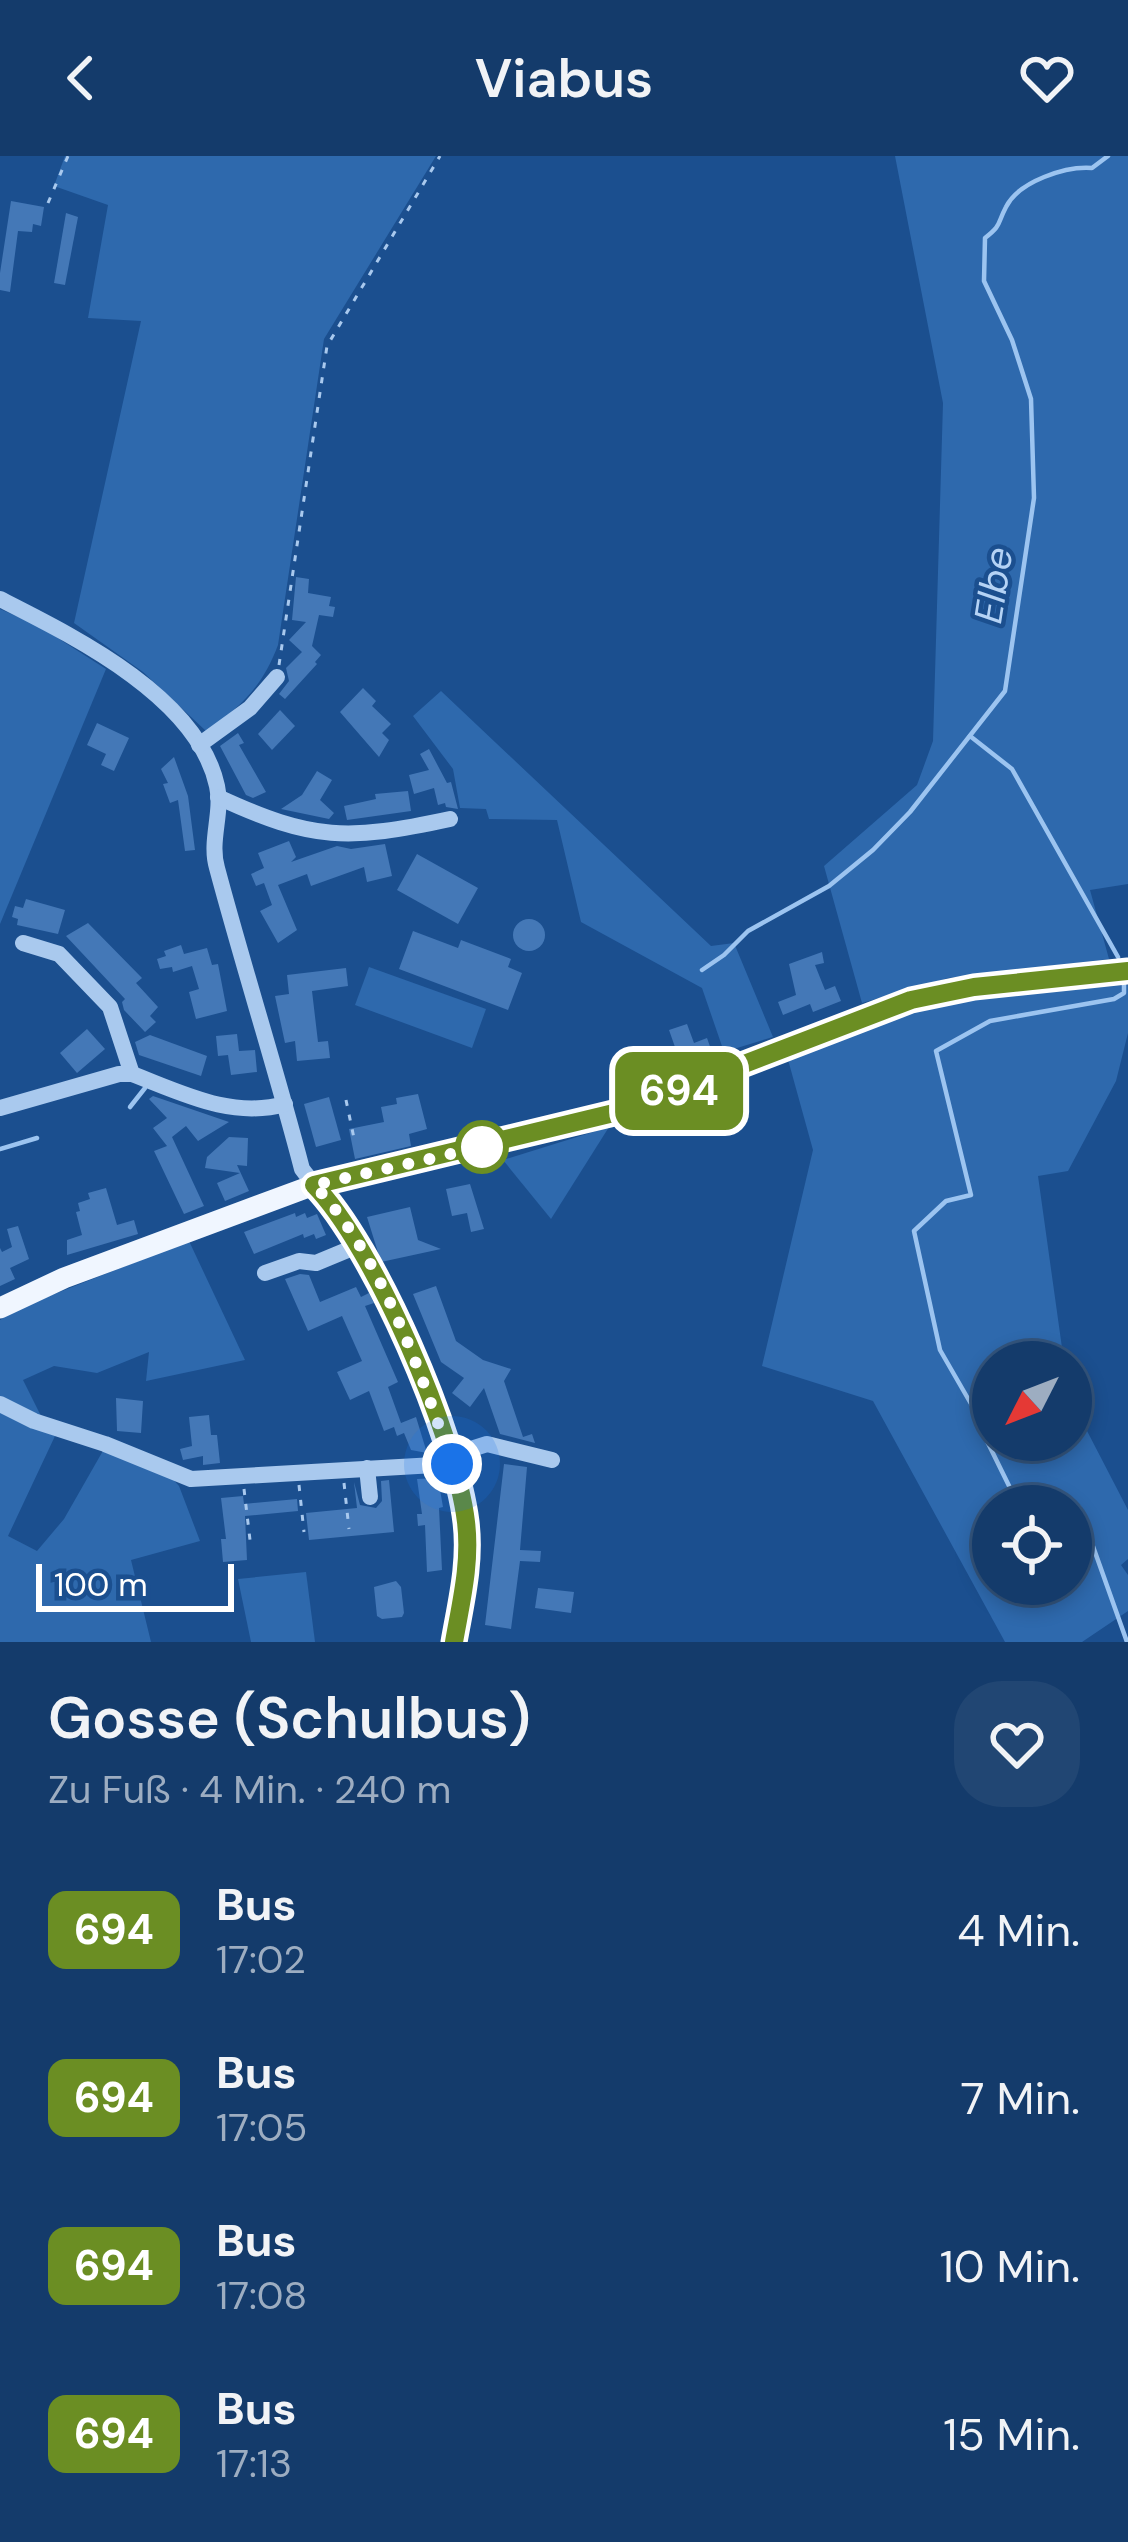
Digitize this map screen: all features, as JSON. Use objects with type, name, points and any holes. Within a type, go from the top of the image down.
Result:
[{"type":"main road","points":[[0,1308],[64,1278],[314,1185],[622,1111],[911,1000],[995,984],[1128,971]]},
{"type":"street","points":[[0,599],[112,660],[164,704],[199,746],[215,780],[215,862],[302,1169],[330,1202],[357,1246],[415,1360],[463,1498],[468,1549],[454,1642]]},
{"type":"street","points":[[199,746],[240,717],[278,677]]},
{"type":"street","points":[[218,797],[276,824],[328,834],[402,829],[450,818]]},
{"type":"street","points":[[23,943],[59,954],[110,1007],[132,1074]]},
{"type":"street","points":[[0,1108],[119,1074],[132,1074],[230,1108],[265,1110],[285,1104]]},
{"type":"street","points":[[266,1273],[299,1261],[316,1263],[357,1246]]},
{"type":"street","points":[[0,1404],[191,1479],[451,1460],[487,1444],[552,1460]]},
{"type":"street","points":[[367,1468],[370,1496]]},
{"type":"path","points":[[48,203],[68,156]]},
{"type":"path","points":[[278,677],[327,346],[440,156]]},
{"type":"path","points":[[346,1100],[355,1143]]},
{"type":"path","points":[[343,1469],[349,1529]]},
{"type":"path","points":[[298,1471],[304,1532]]},
{"type":"path","points":[[243,1475],[250,1540]]},
{"type":"shaded area","points":[[65,156],[436,156],[324,339],[278,645],[250,694],[206,731],[143,672],[74,623],[141,321],[88,318],[108,205],[54,186]]},
{"type":"shaded area","points":[[895,156],[1128,156],[1128,884],[1090,890],[1109,959],[948,978],[862,1003],[824,866],[917,785],[933,741],[943,403]]},
{"type":"shaded area","points":[[0,609],[39,626],[106,669],[0,924]]},
{"type":"shaded area","points":[[441,691],[711,946],[734,943],[773,1037],[724,1052],[702,988],[581,922],[557,820],[489,819],[486,809],[460,808],[453,769],[413,716]]},
{"type":"shaded area","points":[[369,967],[486,1009],[472,1048],[355,1005]]},
{"type":"shaded area","points":[[1128,985],[1128,1033],[1116,1081],[1068,1171],[1038,1176],[1061,1341],[972,1341],[972,1461],[1092,1461],[1092,1441],[1128,1510],[1128,1559],[1121,1565],[1128,1575],[1128,1611],[1082,1642],[1005,1642],[985,1605],[1092,1605],[1092,1485],[972,1485],[972,1582],[873,1401],[762,1366],[813,1150],[787,1056],[889,1019],[968,998]]},
{"type":"shaded area","points":[[609,1127],[551,1219],[503,1160]]},
{"type":"shaded area","points":[[189,1241],[245,1360],[146,1381],[149,1352],[97,1373],[54,1366],[23,1380],[41,1416],[0,1398],[0,1320],[24,1306]]},
{"type":"shaded area","points":[[0,1412],[55,1436],[8,1536],[37,1551],[64,1519],[104,1449],[171,1477],[179,1486],[200,1541],[131,1560],[151,1642],[0,1642]]},
{"type":"shaded area","points":[[306,1572],[315,1642],[251,1642],[238,1579]]},
{"type":"building","points":[[11,201],[44,207],[41,226],[33,224],[32,232],[18,231],[10,292],[0,290],[0,273]]},
{"type":"building","points":[[66,213],[78,217],[65,285],[54,283]]},
{"type":"building","points":[[296,577],[309,579],[308,593],[331,597],[329,606],[335,607],[333,617],[319,615],[312,646],[321,655],[317,664],[285,699],[279,694],[289,681],[286,668],[302,652],[289,640],[306,622],[292,620]]},
{"type":"building","points":[[363,688],[376,701],[372,706],[391,724],[382,733],[389,740],[379,757],[340,712]]},
{"type":"building","points":[[280,710],[295,726],[272,750],[258,734]]},
{"type":"building","points":[[97,723],[129,738],[114,771],[101,765],[106,754],[87,745]]},
{"type":"building","points":[[238,733],[244,743],[239,745],[266,792],[253,798],[246,795],[220,746]]},
{"type":"building","points":[[429,749],[447,783],[451,782],[458,809],[438,805],[434,788],[414,794],[409,775],[429,770],[420,754]]},
{"type":"building","points":[[174,757],[188,796],[195,850],[185,851],[178,800],[170,803],[163,784],[168,783],[161,769]]},
{"type":"building","points":[[317,771],[332,780],[320,800],[334,813],[329,819],[281,809],[302,795]]},
{"type":"building","points":[[408,791],[411,811],[347,820],[344,806],[376,799],[375,794]]},
{"type":"building","points":[[289,841],[296,857],[291,862],[337,846],[385,844],[392,876],[367,882],[364,867],[311,886],[307,874],[278,885],[297,930],[278,943],[260,911],[272,905],[264,883],[256,886],[251,874],[264,868],[258,853]]},
{"type":"building","points":[[417,854],[478,888],[458,924],[397,890]]},
{"type":"building","points":[[26,899],[65,910],[58,934],[17,925],[18,919],[12,917],[15,906],[23,908]]},
{"type":"building","points":[[529,919],[540,924],[545,935],[540,946],[529,951],[518,946],[513,935],[518,924]]},
{"type":"building","points":[[88,923],[142,978],[136,983],[158,1007],[150,1016],[156,1022],[145,1032],[124,1010],[125,999],[66,936]]},
{"type":"building","points":[[413,931],[458,948],[461,940],[511,959],[508,967],[522,973],[508,1010],[399,969]]},
{"type":"building","points":[[181,945],[184,954],[207,948],[212,965],[218,964],[227,1011],[196,1019],[189,992],[199,989],[192,966],[173,972],[172,967],[160,969],[157,959],[166,956],[164,951]]},
{"type":"building","points":[[822,952],[824,963],[815,965],[825,990],[835,986],[841,1001],[813,1012],[810,1004],[783,1015],[778,1002],[796,995],[789,964]]},
{"type":"building","points":[[346,968],[348,986],[312,991],[318,1042],[328,1041],[330,1058],[297,1061],[295,1041],[285,1043],[275,996],[289,994],[287,975]]},
{"type":"building","points":[[687,1024],[694,1043],[707,1038],[713,1055],[663,1072],[657,1054],[675,1047],[669,1030]]},
{"type":"building","points":[[87,1029],[105,1049],[77,1073],[60,1053]]},
{"type":"building","points":[[237,1034],[239,1051],[255,1050],[257,1072],[231,1075],[228,1055],[218,1056],[216,1036]]},
{"type":"building","points":[[150,1035],[207,1056],[201,1076],[139,1055],[135,1042]]},
{"type":"building","points":[[418,1094],[427,1129],[409,1134],[411,1146],[355,1159],[349,1129],[384,1122],[381,1107]]},
{"type":"building","points":[[153,1096],[229,1122],[198,1141],[186,1126],[172,1137],[204,1206],[184,1214],[154,1151],[167,1146],[153,1128],[167,1118],[149,1099]]},
{"type":"building","points":[[329,1097],[341,1140],[316,1147],[304,1104]]},
{"type":"building","points":[[229,1137],[248,1138],[247,1166],[237,1165],[249,1191],[225,1201],[217,1183],[240,1173],[205,1168],[207,1157]]},
{"type":"building","points":[[470,1184],[484,1229],[471,1232],[467,1213],[452,1216],[446,1189]]},
{"type":"building","points":[[106,1188],[117,1225],[134,1220],[138,1234],[67,1255],[67,1240],[82,1235],[78,1203],[90,1199],[88,1193]]},
{"type":"building","points":[[410,1207],[418,1240],[441,1249],[381,1262],[367,1217]]},
{"type":"building","points":[[295,1213],[296,1217],[305,1213],[307,1218],[317,1214],[326,1235],[316,1239],[314,1234],[304,1238],[303,1234],[254,1254],[244,1232]]},
{"type":"building","points":[[18,1226],[29,1259],[10,1268],[15,1279],[0,1286],[0,1248],[2,1252],[12,1247],[7,1229]]},
{"type":"building","points":[[309,1275],[320,1302],[356,1287],[361,1297],[369,1293],[374,1303],[365,1306],[398,1382],[388,1387],[401,1423],[416,1417],[427,1453],[411,1450],[404,1433],[397,1436],[394,1427],[384,1431],[369,1391],[350,1400],[337,1372],[362,1361],[342,1316],[308,1331],[285,1279]]},
{"type":"building","points":[[436,1286],[456,1341],[483,1360],[511,1369],[504,1381],[523,1437],[532,1434],[535,1443],[500,1434],[484,1388],[470,1407],[452,1393],[464,1378],[441,1362],[413,1294]]},
{"type":"building","points":[[116,1398],[143,1401],[141,1433],[117,1431]]},
{"type":"building","points":[[209,1415],[220,1463],[203,1465],[203,1456],[183,1460],[180,1449],[192,1446],[189,1417]]},
{"type":"building","points":[[504,1464],[527,1467],[520,1550],[541,1551],[540,1562],[520,1561],[511,1629],[485,1625]]},
{"type":"building","points":[[438,1478],[443,1507],[439,1508],[442,1570],[427,1572],[425,1525],[418,1526],[417,1514],[422,1514],[417,1479]]},
{"type":"building","points":[[389,1480],[394,1532],[309,1540],[306,1513],[357,1508],[354,1482],[360,1505],[376,1508],[382,1501],[381,1481]]},
{"type":"building","points":[[243,1496],[244,1504],[297,1499],[298,1511],[245,1516],[247,1560],[223,1562],[221,1539],[226,1539],[221,1498]]},
{"type":"building","points":[[396,1581],[404,1613],[382,1619],[377,1616],[374,1587]]},
{"type":"building","points":[[538,1588],[574,1592],[571,1613],[535,1608]]},
{"type":"waterway","name":"Elbe","points":[[702,970],[748,931],[829,886],[873,850],[910,812],[1005,691],[1034,498],[1031,399],[1012,340],[984,281],[985,238],[1021,190],[1057,173],[1092,168],[1108,156]]},
{"type":"waterway","points":[[970,736],[1012,769],[1118,957]]},
{"type":"waterway","points":[[1009,1485],[986,1439],[989,1435],[940,1350],[914,1231],[946,1201],[971,1195],[936,1051],[990,1021],[1114,999],[1124,993],[1124,982]]},
{"type":"waterway","name":"Elbe","points":[[130,1107],[145,1088]]},
{"type":"waterway","name":"Elbe","points":[[0,1149],[37,1138]]},
{"type":"waterway","points":[[1092,1544],[1127,1642]]},
{"type":"bus line","name":"694","points":[[454,1642],[468,1549],[463,1498],[415,1360],[377,1281],[336,1210],[314,1185],[622,1111],[911,1000],[974,987],[1128,971]]},
{"type":"route","points":[[452,1464],[415,1360],[377,1281],[336,1210],[314,1185],[482,1147]]}]
